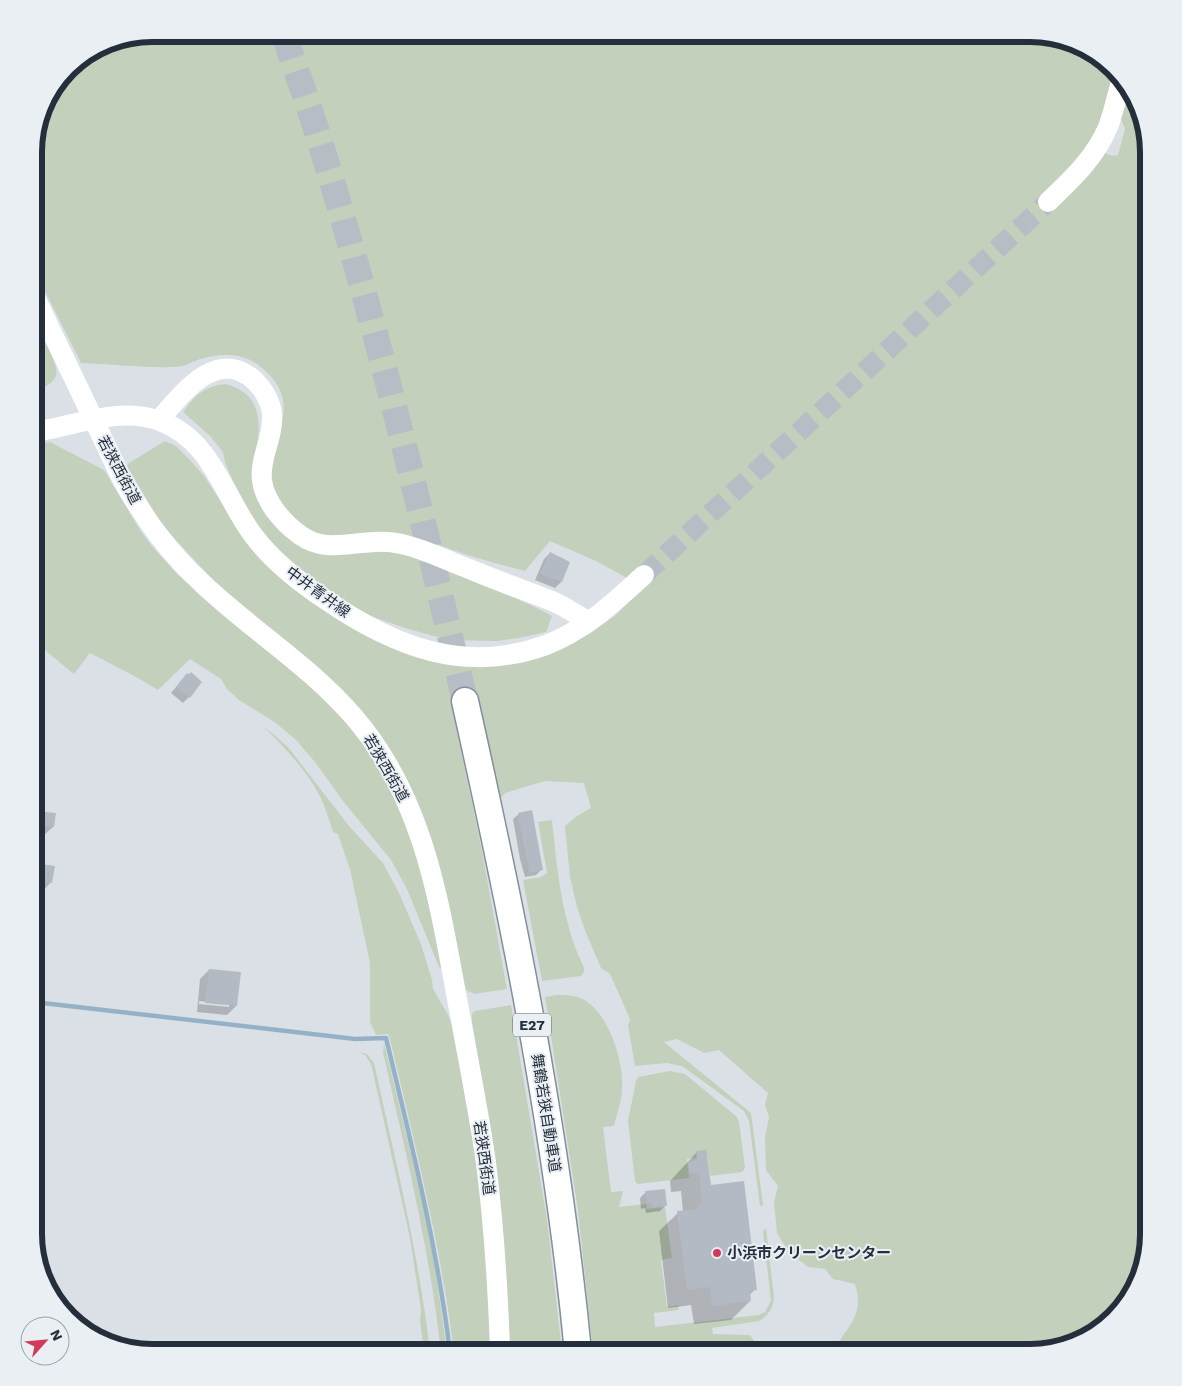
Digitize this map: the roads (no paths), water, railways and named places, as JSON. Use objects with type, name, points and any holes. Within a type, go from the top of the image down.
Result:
[{"type":"highway","name":"舞鶴若狭自動車道","points":[[465,700],[515,934],[537,1055],[563,1217],[577,1344]]},
{"type":"street","points":[[1048,202],[1077,174],[1096,149],[1113,112],[1119,89]]},
{"type":"street","name":"若狭西街道","points":[[43,314],[93,420],[136,504],[162,541],[204,586],[296,660],[337,697],[374,742],[400,788],[412,815],[422,839],[437,896],[480,1123],[496,1269],[500,1344]]},
{"type":"street","points":[[159,420],[183,393],[197,380],[211,371],[226,369],[240,372],[259,385],[267,397],[272,411],[272,429],[262,467],[262,481],[266,495],[287,524],[301,536],[318,544],[337,546],[371,542],[401,543],[554,602],[588,622]]},
{"type":"street","name":"中井青井線","points":[[43,430],[112,416],[137,416],[159,420],[177,429],[193,441],[210,460],[252,534],[271,556],[311,590],[361,623],[383,635],[424,650],[452,655],[502,656],[547,644],[569,634],[588,622],[644,575]]},
{"type":"waterway","points":[[42,1003],[355,1039],[386,1038],[431,1233],[449,1344]]},
{"type":"tunnel","points":[[287,42],[317,131],[342,214],[380,352],[465,701]]},
{"type":"tunnel","points":[[644,575],[1048,202]]},
{"type":"place","name":"小浜市クリーンセンター","points":[[717,1253]]}]
